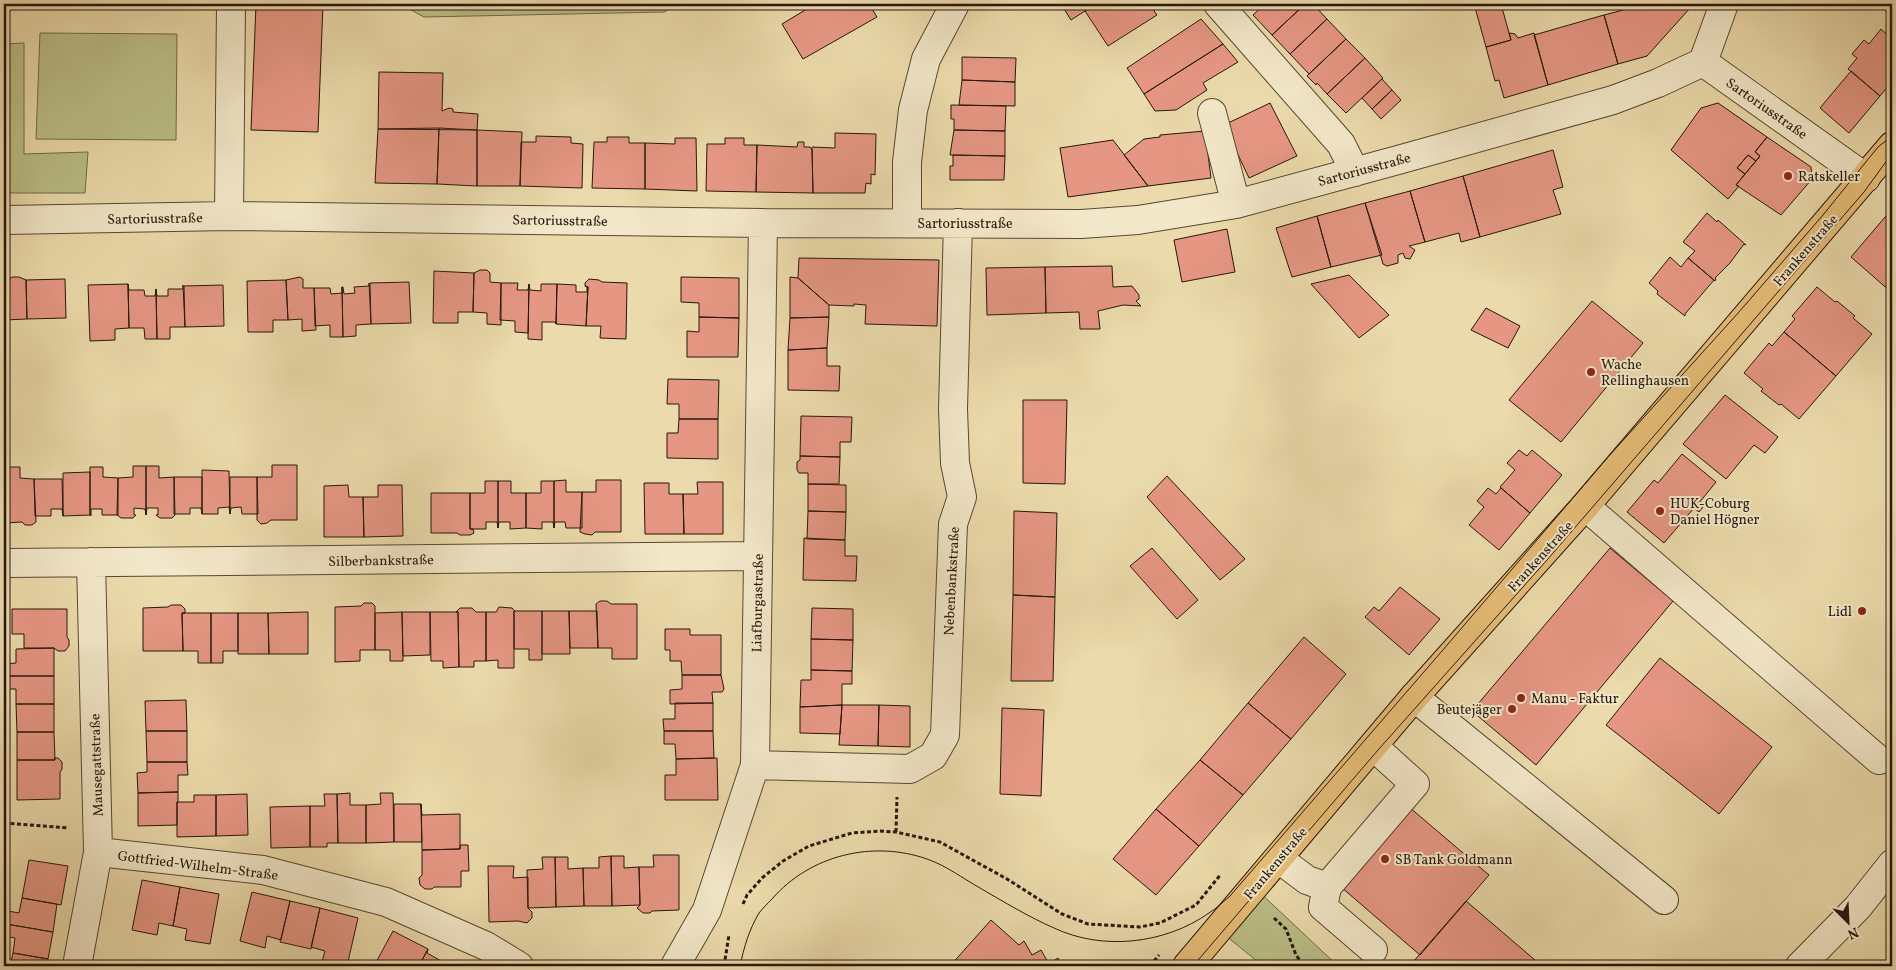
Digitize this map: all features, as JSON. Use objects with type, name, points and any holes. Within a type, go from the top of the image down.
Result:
[{"type":"main road","name":"Frankenstraße","points":[[1187,966],[1374,747],[1414,697],[1584,506],[1892,146]]},
{"type":"street","points":[[229,216],[231,4]]},
{"type":"street","points":[[907,223],[907,162],[913,110],[926,59],[955,4]]},
{"type":"street","points":[[1218,4],[1341,144],[1355,172]]},
{"type":"street","points":[[1703,62],[1724,4]]},
{"type":"street","name":"Sartoriusstraße","points":[[4,220],[229,216],[958,224],[1081,224],[1138,220],[1236,204],[1613,100],[1658,83],[1703,62],[1866,178]]},
{"type":"street","points":[[1212,113],[1236,204]]},
{"type":"street","name":"Liafburgastraße","points":[[675,966],[707,910],[755,766],[763,223]]},
{"type":"street","name":"Nebenbankstraße","points":[[755,766],[910,769],[933,756],[945,734],[953,524],[962,497],[955,463],[953,409],[958,224]]},
{"type":"street","points":[[1584,506],[1879,760]]},
{"type":"street","name":"Silberbankstraße","points":[[4,563],[758,556]]},
{"type":"street","name":"Mausegattstraße","points":[[77,966],[98,842],[91,562]]},
{"type":"street","points":[[1414,697],[1664,900]]},
{"type":"street","points":[[1373,950],[1323,907],[1327,887],[1415,784],[1374,747]]},
{"type":"street","name":"Gottfried-Wilhelm-Straße","points":[[98,842],[263,870],[386,902],[486,946],[519,966]]},
{"type":"street","points":[[1277,861],[1283,862],[1307,880],[1327,887]]},
{"type":"street","points":[[1800,966],[1858,907],[1892,864]]},
{"type":"path","points":[[4,823],[98,842]]},
{"type":"path","points":[[741,908],[747,895],[762,878],[784,861],[809,846],[852,834],[880,831],[896,832],[940,842],[1007,879],[1062,914],[1088,924],[1140,927],[1160,923],[1196,905],[1221,874]]},
{"type":"path","points":[[1274,918],[1286,929],[1296,955],[1304,966]]},
{"type":"path","points":[[724,966],[730,933]]},
{"type":"green space","points":[[400,4],[679,4],[664,12],[424,17]]},
{"type":"green space","points":[[40,33],[177,34],[176,140],[36,139]]},
{"type":"green space","points":[[24,43],[24,154],[88,152],[85,193],[4,193],[4,44]]},
{"type":"green space","points":[[1256,889],[1338,966],[1263,966],[1220,931]]},
{"type":"building","points":[[256,4],[323,4],[318,132],[251,130]]},
{"type":"building","points":[[815,4],[869,4],[877,17],[803,59],[782,24]]},
{"type":"building","points":[[1061,4],[1096,4],[1071,20]]},
{"type":"building","points":[[1096,4],[1149,4],[1157,15],[1108,46],[1085,11]]},
{"type":"building","points":[[1265,4],[1305,4],[1272,35],[1253,15]]},
{"type":"building","points":[[1305,4],[1313,4],[1327,19],[1290,54],[1272,35]]},
{"type":"building","points":[[1474,4],[1501,4],[1511,40],[1486,47]]},
{"type":"building","points":[[1628,4],[1686,4],[1691,7],[1647,56],[1618,64],[1604,15],[1623,10]]},
{"type":"building","points":[[1604,15],[1618,64],[1548,85],[1534,35]]},
{"type":"building","points":[[1201,19],[1223,44],[1144,94],[1127,68]]},
{"type":"building","points":[[1327,19],[1346,39],[1309,74],[1290,54]]},
{"type":"building","points":[[1881,29],[1892,39],[1892,81],[1880,96],[1848,69],[1857,58],[1852,54],[1864,40],[1869,44]]},
{"type":"building","points":[[1509,33],[1515,34],[1518,38],[1534,33],[1548,85],[1504,98],[1499,80],[1495,81],[1486,47],[1511,40]]},
{"type":"building","points":[[1346,39],[1365,58],[1327,94],[1307,76]]},
{"type":"building","points":[[1223,44],[1238,62],[1203,83],[1207,90],[1176,110],[1155,111],[1144,94]]},
{"type":"building","points":[[962,57],[1016,58],[1015,82],[962,80]]},
{"type":"building","points":[[1365,58],[1383,78],[1346,113],[1327,94]]},
{"type":"building","points":[[1851,71],[1880,96],[1849,133],[1820,108]]},
{"type":"building","points":[[379,72],[443,73],[442,111],[449,108],[453,109],[453,112],[478,114],[477,130],[378,129]]},
{"type":"building","points":[[1382,79],[1392,90],[1372,109],[1362,98]]},
{"type":"building","points":[[962,80],[1015,82],[1015,106],[959,105]]},
{"type":"building","points":[[1392,90],[1401,100],[1381,119],[1372,109]]},
{"type":"building","points":[[1270,103],[1297,156],[1249,178],[1224,125]]},
{"type":"building","points":[[1718,103],[1767,137],[1755,152],[1760,156],[1756,161],[1748,155],[1737,168],[1745,174],[1736,185],[1739,186],[1728,199],[1671,150],[1701,108]]},
{"type":"building","points":[[951,105],[1006,106],[1005,131],[954,130],[954,119],[951,119]]},
{"type":"building","points":[[439,128],[477,130],[477,186],[437,184]]},
{"type":"building","points":[[439,128],[437,184],[375,183],[378,129]]},
{"type":"building","points":[[477,130],[522,132],[520,186],[477,186]]},
{"type":"building","points":[[954,130],[1005,131],[1005,156],[950,155]]},
{"type":"building","points":[[1205,131],[1211,178],[1148,186],[1124,155],[1144,139],[1160,137],[1160,135]]},
{"type":"building","points":[[835,133],[876,134],[875,175],[871,174],[871,184],[866,183],[865,193],[813,193],[812,147],[835,148]]},
{"type":"building","points":[[536,136],[571,137],[571,143],[583,144],[582,188],[520,186],[521,142],[536,142]]},
{"type":"building","points":[[607,137],[629,137],[629,143],[645,143],[645,189],[592,188],[594,142],[607,142]]},
{"type":"building","points":[[1767,137],[1811,167],[1812,179],[1781,215],[1736,185],[1760,156],[1755,152]]},
{"type":"building","points":[[675,138],[696,138],[697,191],[645,189],[645,143],[675,144]]},
{"type":"building","points":[[725,138],[744,138],[744,145],[757,145],[756,192],[706,191],[707,144],[725,144]]},
{"type":"building","points":[[1113,140],[1148,186],[1068,197],[1060,148]]},
{"type":"building","points":[[798,142],[804,142],[804,147],[810,147],[812,150],[813,193],[756,192],[757,145],[797,147]]},
{"type":"building","points":[[1553,150],[1563,187],[1553,190],[1561,214],[1480,237],[1463,176]]},
{"type":"building","points":[[953,155],[1005,156],[1004,180],[950,180],[950,166],[953,166]]},
{"type":"building","points":[[1748,155],[1756,161],[1745,174],[1737,168]]},
{"type":"building","points":[[1463,176],[1480,237],[1461,242],[1459,233],[1425,242],[1410,191]]},
{"type":"building","points":[[1410,191],[1425,242],[1409,246],[1415,250],[1410,259],[1405,258],[1403,253],[1398,255],[1398,263],[1387,266],[1383,264],[1365,203]]},
{"type":"building","points":[[1365,203],[1382,255],[1331,267],[1317,216]]},
{"type":"building","points":[[1707,213],[1717,222],[1718,220],[1746,245],[1744,244],[1730,263],[1715,278],[1715,281],[1688,258],[1695,251],[1683,242]]},
{"type":"building","points":[[1317,216],[1331,267],[1292,277],[1276,228]]},
{"type":"building","points":[[1886,216],[1892,222],[1891,292],[1851,257]]},
{"type":"building","points":[[1227,229],[1235,272],[1182,282],[1174,240]]},
{"type":"building","points":[[1670,257],[1681,267],[1688,258],[1714,280],[1685,316],[1657,294],[1658,291],[1649,283]]},
{"type":"building","points":[[799,258],[939,260],[937,326],[865,324],[866,305],[829,305],[798,278]]},
{"type":"building","points":[[1112,266],[1113,287],[1132,286],[1139,295],[1139,299],[1136,301],[1141,306],[1123,305],[1098,311],[1100,329],[1080,329],[1079,312],[1046,313],[1045,267]]},
{"type":"building","points":[[1045,267],[1046,313],[987,315],[986,268]]},
{"type":"building","points":[[480,270],[487,270],[490,273],[490,282],[501,283],[501,325],[487,324],[487,313],[473,312],[474,273]]},
{"type":"building","points":[[434,271],[474,273],[473,312],[458,312],[458,323],[433,323]]},
{"type":"building","points":[[1349,275],[1389,315],[1359,338],[1311,284]]},
{"type":"building","points":[[12,277],[26,280],[27,319],[4,320],[4,290],[8,290],[8,280]]},
{"type":"building","points":[[300,277],[303,279],[303,288],[314,288],[316,330],[302,331],[302,319],[288,320],[286,280]]},
{"type":"building","points":[[681,277],[739,278],[739,318],[699,317],[699,303],[681,302]]},
{"type":"building","points":[[790,277],[798,278],[829,305],[829,317],[790,318]]},
{"type":"building","points":[[65,279],[66,318],[27,319],[26,280]]},
{"type":"building","points":[[589,279],[602,282],[627,283],[626,339],[600,338],[601,326],[586,326],[588,287],[585,286],[585,283]]},
{"type":"building","points":[[286,280],[288,320],[273,320],[273,332],[248,332],[247,281]]},
{"type":"building","points":[[409,282],[411,323],[371,324],[370,283]]},
{"type":"building","points":[[369,283],[371,324],[356,325],[356,336],[343,337],[342,287],[344,294],[355,293],[354,287],[369,286]]},
{"type":"building","points":[[501,283],[518,283],[517,290],[528,290],[529,284],[528,333],[515,332],[515,321],[500,320]]},
{"type":"building","points":[[128,284],[129,328],[115,329],[115,340],[90,341],[88,285]]},
{"type":"building","points":[[128,284],[129,290],[144,290],[145,296],[155,296],[156,289],[157,339],[145,339],[144,328],[129,328]]},
{"type":"building","points":[[529,284],[530,290],[541,291],[541,284],[557,284],[556,324],[555,322],[542,322],[542,340],[528,339]]},
{"type":"building","points":[[557,284],[576,285],[576,292],[587,292],[587,287],[585,286],[588,287],[586,326],[556,324]]},
{"type":"building","points":[[183,285],[185,327],[170,327],[170,339],[157,339],[156,289],[157,296],[168,296],[168,289],[183,289]]},
{"type":"building","points":[[223,285],[224,326],[185,327],[184,286]]},
{"type":"building","points":[[342,287],[343,337],[330,337],[330,325],[315,326],[314,288],[330,288],[331,294],[342,293]]},
{"type":"building","points":[[1817,287],[1855,316],[1853,318],[1872,334],[1836,376],[1784,332],[1795,319],[1792,316]]},
{"type":"building","points":[[1592,301],[1643,343],[1561,442],[1509,400]]},
{"type":"building","points":[[1486,308],[1520,326],[1508,348],[1471,330]]},
{"type":"building","points":[[699,317],[739,318],[738,357],[687,357],[687,331],[699,332]]},
{"type":"building","points":[[829,317],[827,348],[788,350],[790,318]]},
{"type":"building","points":[[1784,332],[1836,376],[1799,419],[1761,391],[1763,389],[1744,373],[1769,343],[1772,346]]},
{"type":"building","points":[[827,348],[827,366],[840,366],[839,391],[788,390],[788,350]]},
{"type":"building","points":[[668,379],[719,380],[718,419],[679,419],[679,404],[667,404]]},
{"type":"building","points":[[1725,395],[1778,437],[1765,453],[1754,445],[1726,479],[1683,444]]},
{"type":"building","points":[[1023,400],[1067,400],[1065,484],[1023,483]]},
{"type":"building","points":[[801,416],[852,417],[851,442],[840,442],[840,457],[800,456]]},
{"type":"building","points":[[679,419],[718,419],[718,459],[667,458],[667,433],[678,433]]},
{"type":"building","points":[[1519,450],[1527,456],[1532,450],[1562,475],[1530,513],[1500,487],[1515,470],[1507,463]]},
{"type":"building","points":[[1682,454],[1716,482],[1699,503],[1703,507],[1699,512],[1694,508],[1664,543],[1627,512],[1654,480],[1658,483]]},
{"type":"building","points":[[800,456],[840,457],[839,484],[808,484],[808,473],[799,473],[797,470],[797,462],[800,460]]},
{"type":"building","points":[[272,465],[297,465],[297,520],[271,520],[261,524],[257,520],[257,477],[272,477]]},
{"type":"building","points":[[133,466],[146,466],[146,515],[145,509],[134,508],[134,515],[136,515],[133,518],[121,518],[117,515],[118,478],[133,477]]},
{"type":"building","points":[[146,466],[159,466],[159,478],[174,477],[175,515],[172,518],[160,518],[156,515],[158,515],[158,508],[147,508],[146,515]]},
{"type":"building","points":[[4,467],[20,467],[20,478],[34,479],[36,522],[32,525],[25,525],[22,522],[4,523]]},
{"type":"building","points":[[90,467],[103,467],[103,477],[118,478],[118,515],[102,515],[102,509],[91,509],[90,515]]},
{"type":"building","points":[[202,470],[229,471],[230,514],[229,507],[218,508],[218,514],[202,514]]},
{"type":"building","points":[[90,472],[90,515],[63,516],[63,473]]},
{"type":"building","points":[[1167,476],[1245,559],[1220,580],[1147,497]]},
{"type":"building","points":[[174,477],[202,477],[202,514],[201,508],[190,508],[190,514],[174,514]]},
{"type":"building","points":[[230,477],[257,477],[258,514],[242,514],[241,507],[231,508],[230,514]]},
{"type":"building","points":[[34,479],[62,479],[63,516],[62,509],[51,509],[51,516],[35,516]]},
{"type":"building","points":[[566,480],[566,492],[582,492],[582,528],[566,528],[565,522],[555,522],[554,528],[554,481]]},
{"type":"building","points":[[596,480],[621,480],[621,532],[595,532],[592,535],[580,532],[582,492],[596,492]]},
{"type":"building","points":[[485,481],[498,481],[498,528],[497,522],[486,522],[486,529],[470,529],[470,493],[485,493]]},
{"type":"building","points":[[498,481],[511,481],[511,493],[526,493],[526,528],[510,529],[510,522],[499,522],[498,528]]},
{"type":"building","points":[[541,481],[554,481],[554,528],[553,522],[542,522],[542,529],[526,528],[526,493],[541,493]]},
{"type":"building","points":[[697,482],[723,482],[723,534],[684,534],[683,494],[698,494]]},
{"type":"building","points":[[644,483],[669,483],[669,494],[683,494],[684,534],[645,534]]},
{"type":"building","points":[[808,484],[846,485],[846,512],[808,511]]},
{"type":"building","points":[[348,485],[349,497],[363,497],[364,537],[324,537],[324,486]]},
{"type":"building","points":[[378,485],[402,485],[403,536],[364,537],[363,497],[378,497]]},
{"type":"building","points":[[1488,488],[1496,494],[1501,488],[1530,513],[1499,550],[1469,525],[1484,507],[1477,501]]},
{"type":"building","points":[[431,493],[470,493],[470,529],[473,529],[474,533],[460,535],[457,533],[431,533]]},
{"type":"building","points":[[808,511],[846,512],[845,540],[807,539]]},
{"type":"building","points":[[1014,511],[1057,513],[1055,597],[1013,595]]},
{"type":"building","points":[[804,538],[845,540],[845,556],[857,556],[856,581],[803,580]]},
{"type":"building","points":[[1152,548],[1198,600],[1177,619],[1130,566]]},
{"type":"building","points":[[1610,548],[1673,601],[1536,765],[1472,711]]},
{"type":"building","points":[[1400,587],[1440,619],[1409,655],[1365,617],[1374,607],[1379,611]]},
{"type":"building","points":[[1013,595],[1055,597],[1053,681],[1011,681]]},
{"type":"building","points":[[600,601],[607,601],[611,604],[637,604],[637,659],[612,659],[612,648],[598,648],[596,604]]},
{"type":"building","points":[[364,603],[372,603],[375,606],[375,650],[360,650],[360,661],[335,662],[335,607],[361,606]]},
{"type":"building","points":[[171,605],[181,605],[185,609],[185,613],[182,613],[183,651],[143,651],[143,608],[168,607]]},
{"type":"building","points":[[499,607],[512,608],[515,611],[514,668],[498,668],[498,660],[486,661],[486,612],[496,612]]},
{"type":"building","points":[[460,608],[472,608],[476,612],[486,612],[486,661],[474,661],[474,667],[459,667],[458,612],[456,612]]},
{"type":"building","points":[[812,608],[853,609],[853,640],[811,639]]},
{"type":"building","points":[[12,609],[67,609],[67,637],[69,646],[65,651],[58,651],[54,648],[24,648],[24,634],[12,634]]},
{"type":"building","points":[[514,611],[542,611],[542,660],[529,660],[529,649],[514,649]]},
{"type":"building","points":[[542,611],[569,611],[570,654],[542,654]]},
{"type":"building","points":[[569,611],[597,611],[598,648],[570,648]]},
{"type":"building","points":[[308,612],[308,654],[269,654],[268,613]]},
{"type":"building","points":[[402,612],[430,612],[430,655],[403,656]]},
{"type":"building","points":[[402,612],[403,661],[390,661],[390,650],[375,650],[375,613]]},
{"type":"building","points":[[430,612],[458,612],[459,667],[443,668],[443,661],[431,661]]},
{"type":"building","points":[[182,613],[211,613],[211,663],[198,663],[198,651],[183,651]]},
{"type":"building","points":[[211,613],[238,613],[238,651],[223,651],[223,663],[211,663]]},
{"type":"building","points":[[238,613],[268,613],[269,654],[238,654]]},
{"type":"building","points":[[665,629],[690,629],[690,635],[721,635],[721,675],[682,675],[681,661],[670,661],[670,650],[665,650]]},
{"type":"building","points":[[1304,637],[1346,674],[1291,739],[1248,703]]},
{"type":"building","points":[[811,639],[853,640],[852,671],[811,670]]},
{"type":"building","points":[[54,648],[54,676],[4,676],[4,664],[16,663],[16,649]]},
{"type":"building","points":[[1660,658],[1772,747],[1719,814],[1606,725]]},
{"type":"building","points":[[811,670],[852,671],[852,684],[842,684],[842,705],[800,707],[801,680],[811,680]]},
{"type":"building","points":[[682,675],[721,675],[724,689],[722,692],[712,692],[713,703],[670,704],[670,690],[682,689]]},
{"type":"building","points":[[4,676],[54,676],[54,704],[16,704],[16,689],[4,689]]},
{"type":"building","points":[[186,700],[187,731],[146,731],[145,701]]},
{"type":"building","points":[[675,703],[713,703],[713,731],[664,731],[663,719],[675,719]]},
{"type":"building","points":[[1248,703],[1291,739],[1243,795],[1200,760]]},
{"type":"building","points":[[16,704],[54,704],[54,732],[17,732]]},
{"type":"building","points":[[842,705],[879,705],[878,746],[839,745]]},
{"type":"building","points":[[842,705],[840,734],[800,733],[800,707]]},
{"type":"building","points":[[879,705],[910,706],[910,747],[878,746]]},
{"type":"building","points":[[1002,708],[1044,710],[1041,796],[1000,794]]},
{"type":"building","points":[[146,731],[187,731],[187,762],[147,762]]},
{"type":"building","points":[[664,731],[713,731],[714,758],[676,759],[675,744],[664,744]]},
{"type":"building","points":[[17,732],[54,732],[55,760],[17,760]]},
{"type":"building","points":[[54,758],[58,758],[62,762],[60,799],[17,800],[17,760],[55,760]]},
{"type":"building","points":[[717,758],[718,800],[665,800],[665,775],[676,775],[676,759]]},
{"type":"building","points":[[1200,760],[1243,795],[1199,846],[1156,809]]},
{"type":"building","points":[[147,762],[187,762],[188,775],[178,775],[178,792],[138,793],[137,773],[147,772]]},
{"type":"building","points":[[178,792],[177,825],[138,826],[138,793]]},
{"type":"building","points":[[350,793],[350,805],[366,805],[366,843],[338,843],[337,794]]},
{"type":"building","points":[[380,793],[393,793],[394,842],[366,843],[366,805],[381,804]]},
{"type":"building","points":[[247,794],[248,835],[216,836],[216,795]]},
{"type":"building","points":[[324,794],[337,794],[338,843],[327,843],[327,847],[310,847],[310,806],[325,806]]},
{"type":"building","points":[[194,795],[216,795],[216,836],[177,837],[177,802],[194,802]]},
{"type":"building","points":[[394,804],[421,804],[422,842],[394,842]]},
{"type":"building","points":[[421,804],[422,815],[460,814],[460,849],[422,850]]},
{"type":"building","points":[[310,806],[310,847],[271,848],[270,807]]},
{"type":"building","points":[[1409,807],[1489,875],[1420,955],[1341,887]]},
{"type":"building","points":[[1156,809],[1199,846],[1156,895],[1113,859]]},
{"type":"building","points":[[460,845],[468,845],[469,871],[461,871],[461,887],[425,889],[420,885],[422,850],[460,849]]},
{"type":"building","points":[[653,855],[679,855],[679,910],[643,913],[637,908],[640,905],[639,867],[654,867]]},
{"type":"building","points":[[611,856],[612,906],[584,906],[583,868],[599,868],[599,857]]},
{"type":"building","points":[[611,856],[624,856],[624,868],[639,867],[640,905],[612,906]]},
{"type":"building","points":[[542,857],[555,857],[556,907],[528,908],[527,870],[543,869]]},
{"type":"building","points":[[555,857],[568,857],[568,869],[583,868],[584,906],[556,907]]},
{"type":"building","points":[[29,860],[68,866],[61,905],[22,898]]},
{"type":"building","points":[[488,866],[514,866],[513,878],[528,877],[528,908],[532,912],[532,918],[527,923],[518,921],[489,922]]},
{"type":"building","points":[[142,880],[180,887],[173,926],[159,923],[157,935],[132,930]]},
{"type":"building","points":[[180,887],[219,894],[210,944],[185,940],[187,929],[173,926]]},
{"type":"building","points":[[252,892],[290,901],[281,940],[267,936],[265,948],[240,941]]},
{"type":"building","points":[[22,898],[57,904],[53,932],[6,924],[8,911],[19,913]]},
{"type":"building","points":[[290,901],[320,908],[311,949],[280,942]]},
{"type":"building","points":[[1466,901],[1542,966],[1418,966],[1413,962]]},
{"type":"building","points":[[320,908],[358,918],[347,966],[322,962],[325,951],[311,947]]},
{"type":"building","points":[[991,920],[1019,945],[1024,941],[1032,955],[1041,950],[1049,964],[1058,958],[1062,966],[950,966]]},
{"type":"building","points":[[6,924],[53,932],[48,959],[13,953],[15,938],[4,936]]},
{"type":"building","points":[[393,931],[428,949],[419,966],[374,966]]},
{"type":"building","points":[[428,949],[427,953],[450,966],[419,966]]},
{"type":"building","points":[[13,953],[48,959],[47,966],[10,966]]},
{"type":"tram line","points":[[740,966],[747,939],[759,913],[787,884],[824,862],[844,855],[864,852],[906,853],[927,859],[1045,924],[1073,935],[1093,940],[1113,942],[1154,937],[1173,932],[1212,911],[1230,896],[1608,457],[1739,312],[1823,215],[1878,147],[1892,136]]},
{"type":"tram line","points":[[1193,966],[1378,750],[1547,560],[1864,192],[1892,156]]},
{"type":"place","name":"Ratskeller","points":[[1788,176]]},
{"type":"place","name":"Wache Rellinghausen","points":[[1591,372]]},
{"type":"place","name":"HUK-Coburg Daniel Högner","points":[[1660,511]]},
{"type":"place","name":"Lidl","points":[[1862,611]]},
{"type":"place","name":"Manu - Faktur","points":[[1521,698]]},
{"type":"place","name":"Beutejäger","points":[[1512,709]]},
{"type":"place","name":"SB Tank Goldmann","points":[[1385,859]]}]
